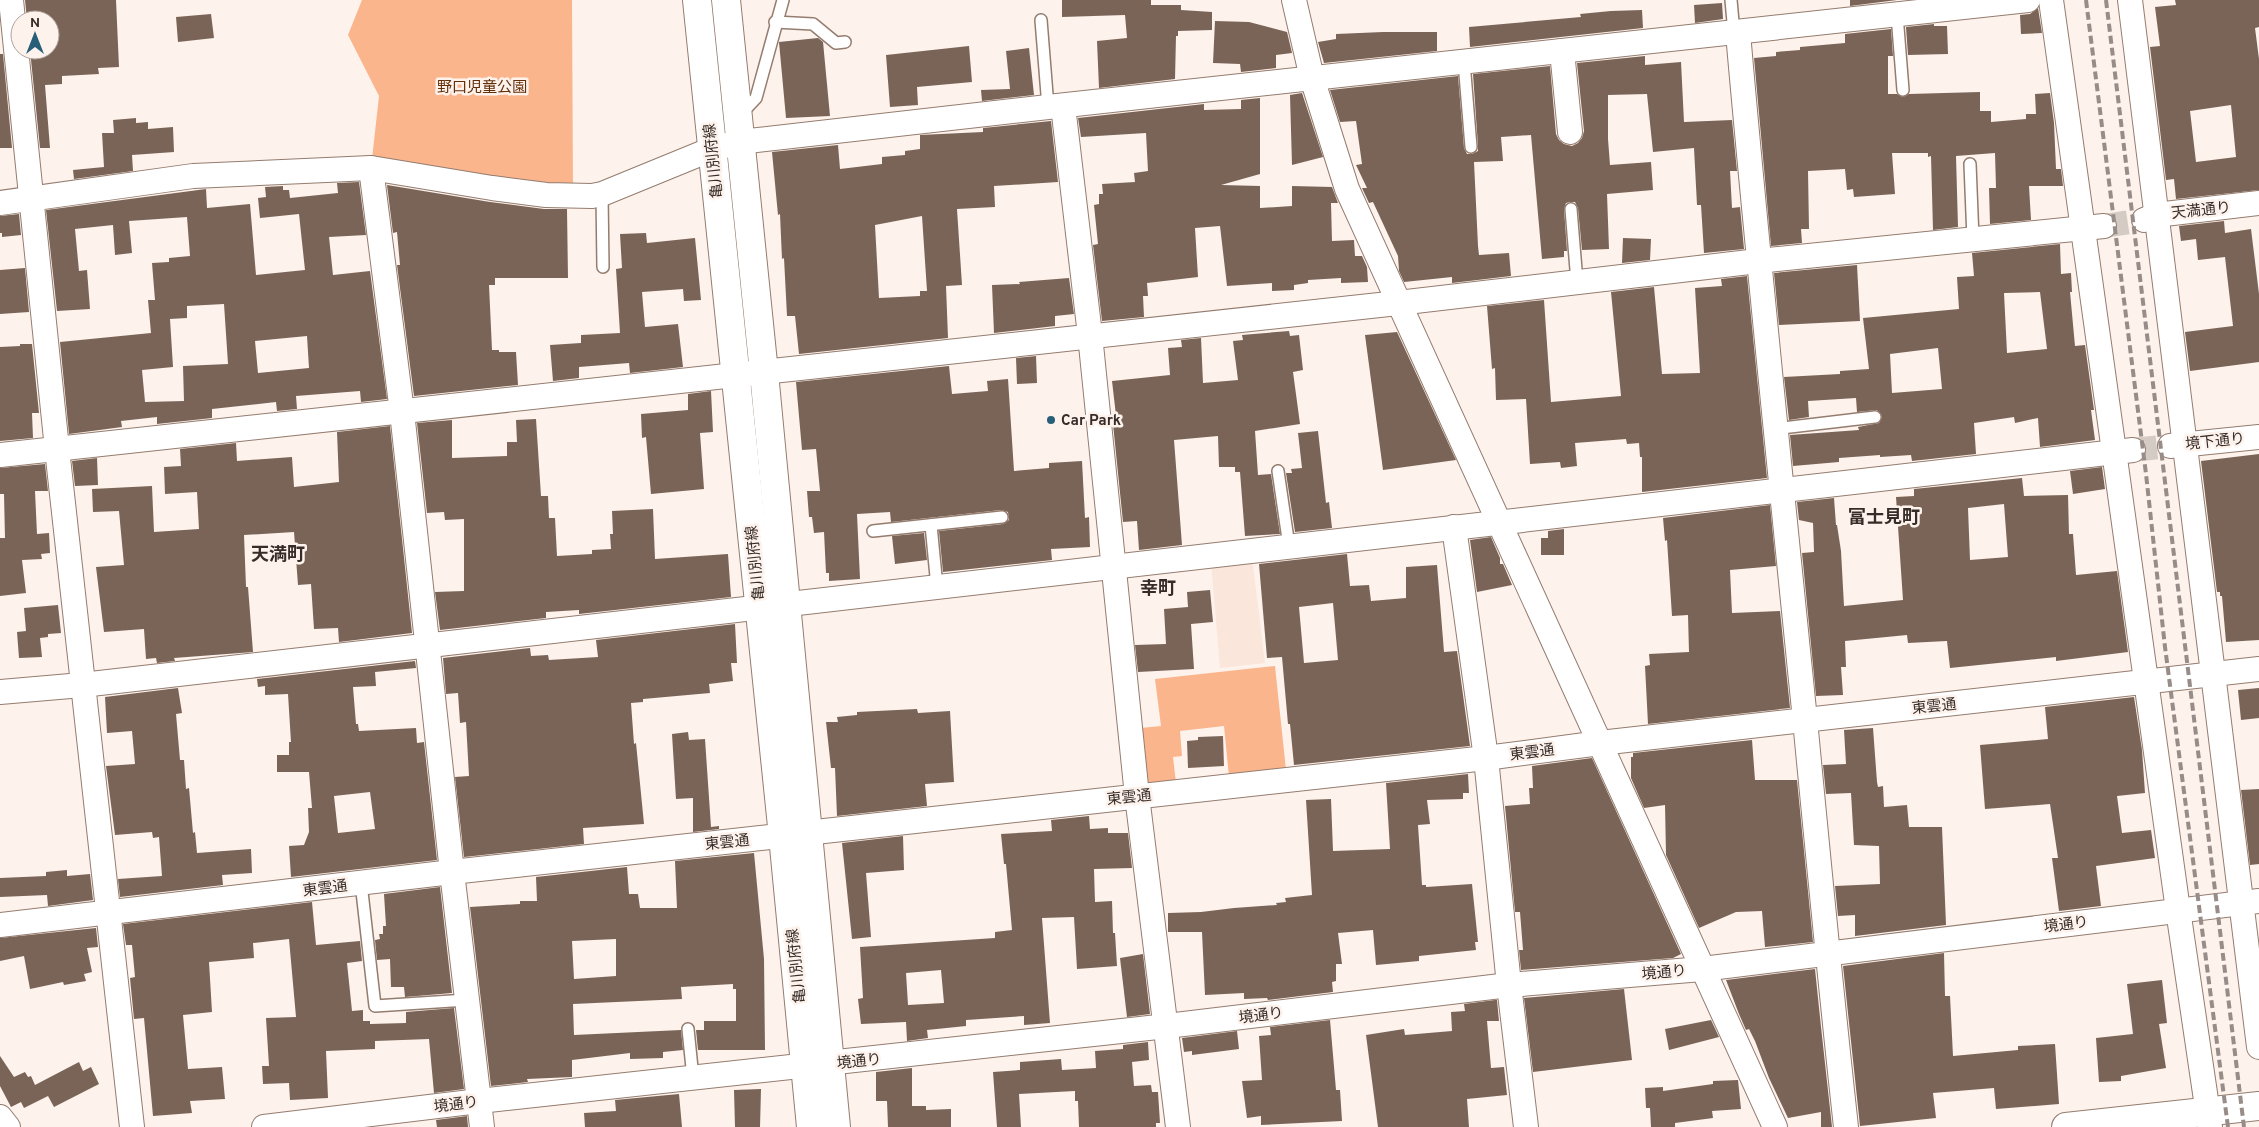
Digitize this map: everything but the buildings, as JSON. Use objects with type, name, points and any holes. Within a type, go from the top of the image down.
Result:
[{"type":"main road","name":"亀川別府線","points":[[697,0],[737,376],[773,604],[818,1065],[836,1127]]},
{"type":"main road","name":"亀川別府線","points":[[726,0],[764,373],[773,604]]},
{"type":"main road","name":"亀川別府線","points":[[810,1127],[818,1065]]},
{"type":"main road","points":[[2066,1127],[2209,1120],[2259,1106]]},
{"type":"main road","points":[[2248,1127],[2259,1126]]},
{"type":"street","points":[[11,0],[10,86],[31,198],[82,685],[110,914],[132,1127]]},
{"type":"street","points":[[1294,0],[1312,78],[1347,189],[1775,1127]]},
{"type":"street","points":[[0,202],[193,176],[372,168],[546,195],[592,196],[602,194],[712,149],[740,129],[1056,106],[2028,0]]},
{"type":"street","points":[[2052,0],[2094,227],[2124,450],[2146,682],[2209,1120]]},
{"type":"street","points":[[2130,0],[2150,217],[2177,445],[2250,902],[2259,1047]]},
{"type":"street","points":[[1736,33],[1780,491],[1805,720],[1826,953],[1846,1127]]},
{"type":"street","points":[[1562,51],[1570,132]]},
{"type":"street","points":[[1056,106],[1090,335],[1137,796],[1178,1127]]},
{"type":"street","points":[[372,168],[402,412],[482,1127]]},
{"type":"street","name":"天満通り","points":[[2150,217],[2259,203]]},
{"type":"street","points":[[0,455],[737,376],[1758,261],[2094,227]]},
{"type":"street","name":"境下通り","points":[[2177,445],[2259,437]]},
{"type":"street","points":[[0,692],[82,685],[2124,450]]},
{"type":"street","points":[[1454,527],[1486,758],[1509,985],[1526,1127]]},
{"type":"street","name":"東雲通","points":[[0,925],[110,914],[452,872],[1486,758],[1600,743],[2259,669]]},
{"type":"street","name":"境通り","points":[[264,1127],[479,1101],[1167,1026],[1509,985],[1702,969],[2250,902]]},
{"type":"street","points":[[0,1117],[8,1127]]},
{"type":"lane","points":[[740,129],[756,98],[775,22],[783,0]]},
{"type":"lane","points":[[1731,0],[1736,33]]},
{"type":"lane","points":[[1897,15],[1903,90]]},
{"type":"lane","points":[[1041,20],[1056,106]]},
{"type":"lane","points":[[775,22],[813,24],[836,43],[845,42]]},
{"type":"lane","points":[[1464,62],[1471,147]]},
{"type":"lane","points":[[1970,164],[1973,239]]},
{"type":"lane","points":[[602,194],[603,267]]},
{"type":"lane","points":[[1571,209],[1577,282]]},
{"type":"lane","points":[[1774,429],[1875,417]]},
{"type":"lane","points":[[1278,471],[1288,546]]},
{"type":"lane","points":[[872,531],[1002,517]]},
{"type":"lane","points":[[931,524],[937,587]]},
{"type":"lane","points":[[360,883],[375,1006],[467,1000]]},
{"type":"lane","points":[[688,1029],[693,1078]]},
{"type":"shaded area","points":[[1252,558],[1265,663],[1220,668],[1211,562]]},
{"type":"green space","name":"野口児童公園","points":[[362,0],[572,0],[573,188],[372,159],[379,96],[348,35]]},
{"type":"green space","points":[[1275,666],[1286,770],[1229,777],[1224,726],[1180,731],[1182,756],[1173,757],[1176,783],[1148,786],[1141,728],[1161,726],[1155,679]]},
{"type":"tunnel","points":[[2104,226],[2144,220]]},
{"type":"tunnel","points":[[2133,450],[2170,446]]},
{"type":"railway","points":[[2086,0],[2146,474],[2165,647],[2228,1127]]},
{"type":"railway","points":[[2106,0],[2244,1127]]},
{"type":"place","name":"Car Park","points":[[1051,420]]},
{"type":"district","name":"富士見町","points":[[1884,517]]},
{"type":"district","name":"天満町","points":[[278,554]]},
{"type":"district","name":"幸町","points":[[1158,588]]}]
